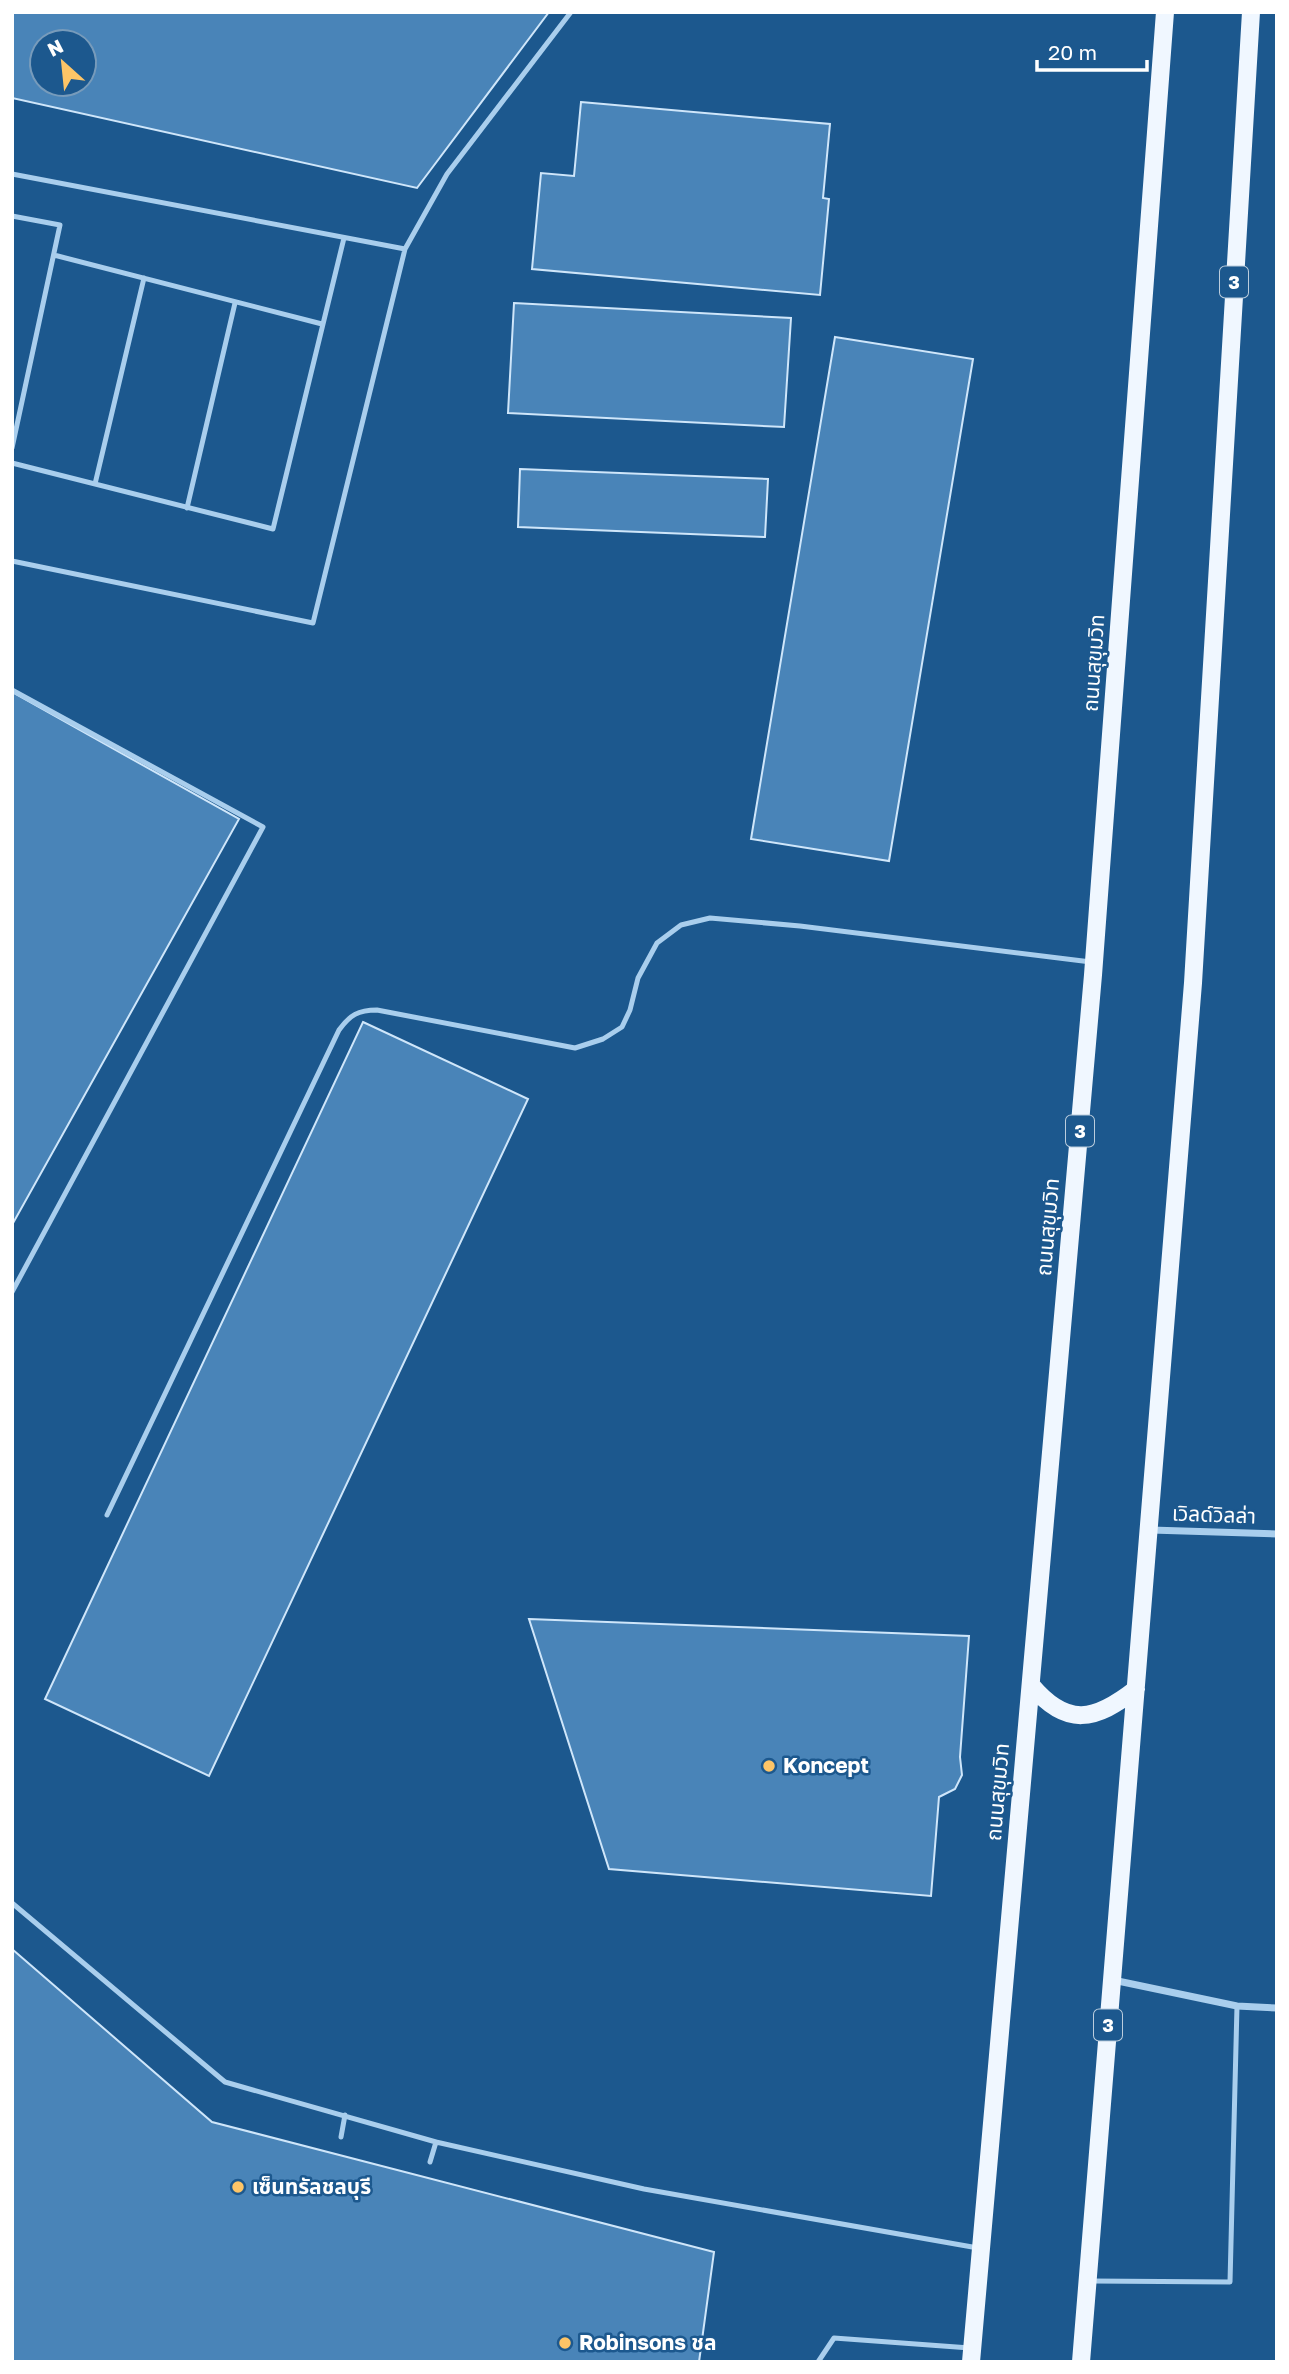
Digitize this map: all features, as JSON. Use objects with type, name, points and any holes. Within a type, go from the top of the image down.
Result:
[{"type":"main road","name":"ถนนสุขุมวิท","points":[[972,2355],[1094,963],[1165,12]]},
{"type":"main road","name":"3","points":[[1081,2362],[1193,983],[1251,12]]},
{"type":"main road","points":[[1031,1685],[1046,1703],[1062,1712],[1080,1715],[1108,1708],[1136,1689]]},
{"type":"street","name":"เวิลด์วิลล่า","points":[[1150,1530],[1277,1534]]},
{"type":"street","points":[[1112,1980],[1237,2006],[1277,2008]]},
{"type":"lane","points":[[12,561],[313,623],[405,249],[447,174],[571,12]]},
{"type":"lane","points":[[12,174],[405,249]]},
{"type":"lane","points":[[12,216],[60,225],[12,448]]},
{"type":"lane","points":[[12,463],[272,529],[344,237]]},
{"type":"lane","points":[[54,255],[322,324]]},
{"type":"lane","points":[[95,484],[144,278]]},
{"type":"lane","points":[[187,509],[235,303]]},
{"type":"lane","points":[[12,690],[263,827],[12,1292]]},
{"type":"lane","points":[[107,1515],[339,1030],[349,1017],[363,1010],[377,1010],[575,1048],[603,1039],[622,1027],[630,1010],[638,978],[657,943],[681,925],[710,919],[800,926],[1094,963]]},
{"type":"lane","points":[[12,1903],[225,2082],[436,2142],[644,2189],[981,2249]]},
{"type":"lane","points":[[1087,2281],[1230,2282],[1237,2006]]},
{"type":"lane","points":[[341,2137],[345,2115]]},
{"type":"lane","points":[[430,2162],[436,2142]]},
{"type":"lane","points":[[818,2362],[834,2338],[972,2355]]},
{"type":"building","points":[[12,12],[549,12],[417,188],[12,98]]},
{"type":"building","points":[[581,102],[830,124],[823,198],[829,199],[820,295],[532,269],[541,173],[574,176]]},
{"type":"building","points":[[514,303],[791,318],[784,427],[508,413]]},
{"type":"building","points":[[835,337],[973,359],[889,861],[751,839]]},
{"type":"building","points":[[520,469],[768,479],[765,537],[518,527]]},
{"type":"building","points":[[12,692],[239,819],[12,1225]]},
{"type":"building","points":[[363,1022],[528,1099],[209,1776],[45,1699]]},
{"type":"building","name":"Koncept","points":[[529,1619],[969,1636],[960,1757],[962,1775],[955,1789],[939,1797],[931,1896],[609,1869]]},
{"type":"building","name":"เซ็นทรัลชลบุรี","points":[[12,1949],[212,2122],[714,2252],[699,2362],[12,2362]]},
{"type":"place","name":"Koncept","points":[[769,1766]]},
{"type":"place","name":"เซ็นทรัลชลบุรี","points":[[238,2187]]},
{"type":"place","name":"Robinsons ชล","points":[[565,2343]]}]
